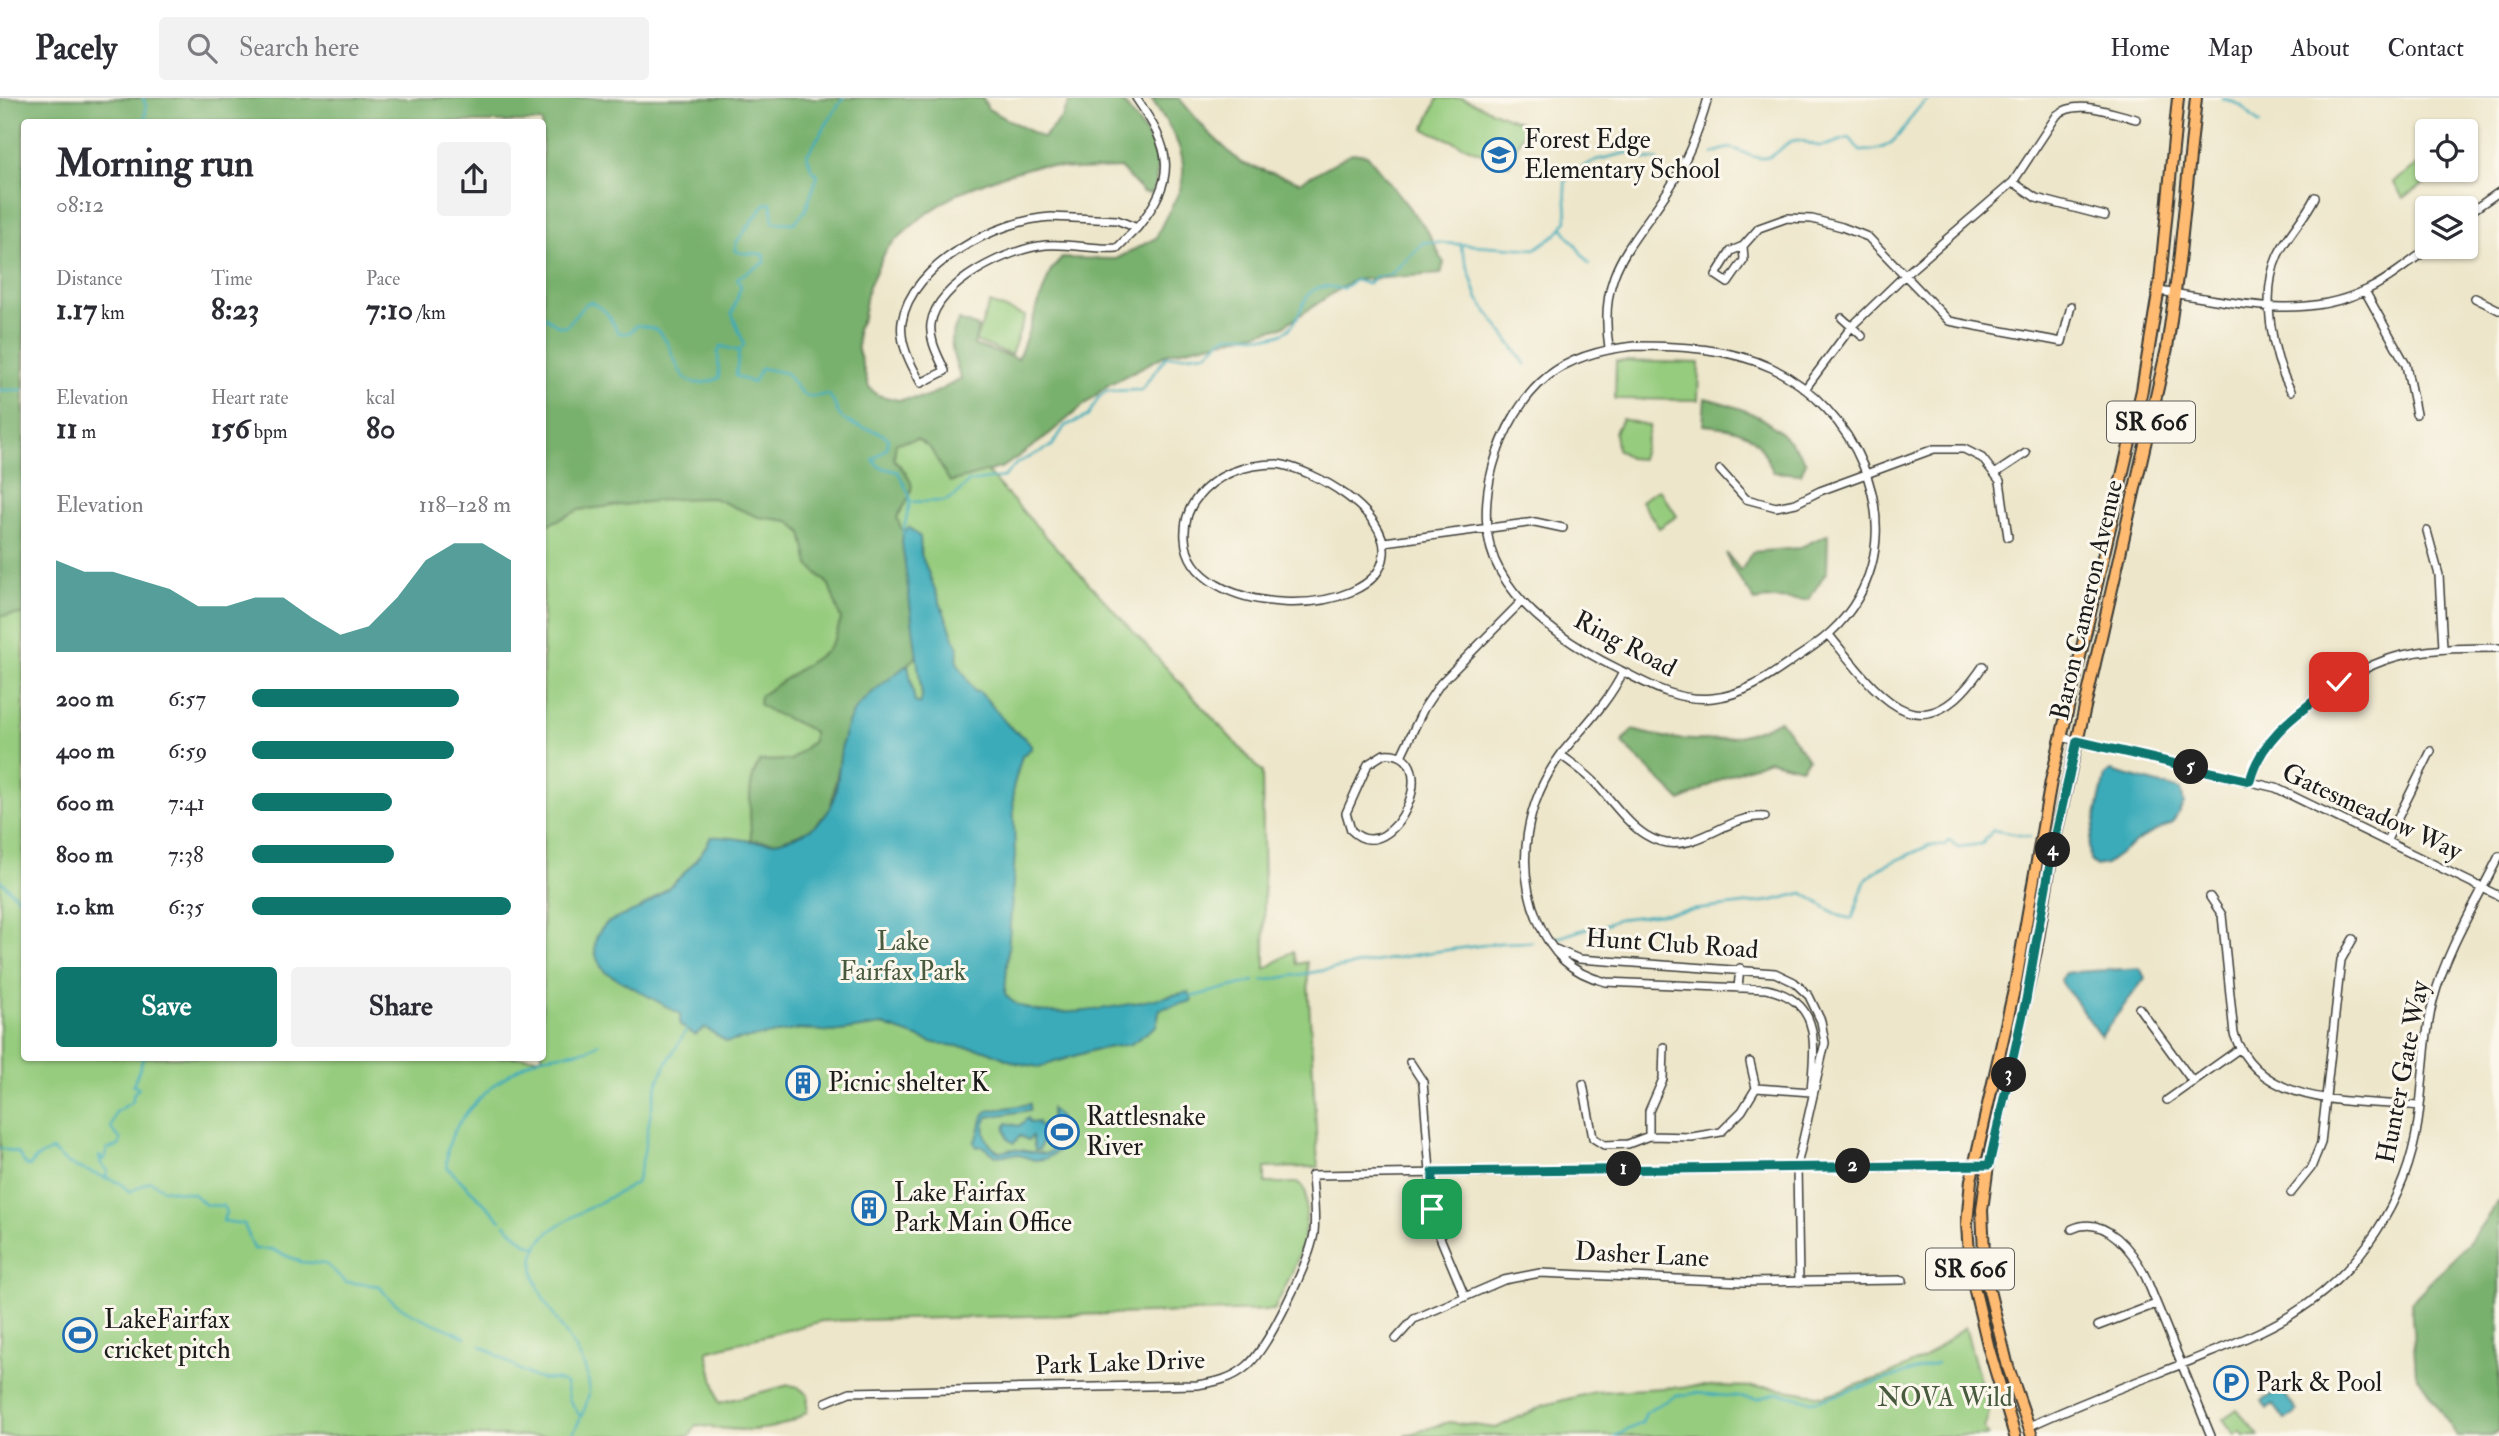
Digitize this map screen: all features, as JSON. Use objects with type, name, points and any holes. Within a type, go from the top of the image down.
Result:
[{"type":"main road","name":"Baron Cameron Avenue","points":[[2013,1435],[1970,1270],[1967,1224],[1974,1165],[2016,981],[2043,822],[2061,737],[2141,390],[2158,291],[2178,98]]},
{"type":"main road","name":"Baron Cameron Avenue","points":[[2030,1432],[2008,1367],[1985,1274],[1982,1210],[1989,1165],[2026,1000],[2053,847],[2156,403],[2176,293],[2196,98]]},
{"type":"main road","points":[[2013,1435],[2030,1432]]},
{"type":"street","points":[[1136,98],[1162,138],[1166,160],[1161,192],[1137,228],[1117,248],[1039,246],[1015,251],[986,265],[949,293],[938,307],[931,331],[945,371],[921,383],[904,344],[902,332],[905,311],[921,281],[960,251],[984,234],[1040,218],[1117,220],[1137,228]]},
{"type":"street","points":[[1609,348],[1606,311],[1615,270],[1685,161],[1708,98]]},
{"type":"street","points":[[1805,389],[1852,326],[1905,275],[2013,182],[2057,115],[2066,106],[2076,105],[2136,119]]},
{"type":"street","points":[[2013,182],[2036,198],[2105,216]]},
{"type":"street","points":[[2478,207],[2499,192]]},
{"type":"street","points":[[2291,391],[2271,342],[2271,280],[2276,259],[2315,197]]},
{"type":"street","points":[[1743,246],[1744,260],[1728,283],[1716,275],[1731,251],[1743,246],[1759,228],[1787,218],[1812,219],[1868,237],[1949,321],[2002,333],[2027,334],[2062,342],[2071,306]]},
{"type":"street","points":[[2158,291],[2271,308],[2300,308],[2365,291],[2415,258]]},
{"type":"street","points":[[2365,291],[2406,365],[2417,414]]},
{"type":"street","points":[[2475,298],[2499,310]]},
{"type":"street","points":[[1842,318],[1861,336]]},
{"type":"street","name":"Ring Road","points":[[1653,346],[1721,352],[1773,369],[1805,389],[1844,431],[1866,473],[1877,522],[1875,553],[1859,598],[1829,635],[1765,679],[1727,696],[1683,697],[1623,672],[1568,641],[1522,601],[1500,571],[1486,528],[1485,503],[1491,472],[1521,405],[1539,384],[1562,366],[1609,348],[1653,346]]},
{"type":"street","points":[[1720,470],[1746,499],[1776,507],[1796,503],[1866,473],[1934,449],[1954,447],[1973,453],[1996,473],[2003,490],[2008,537]]},
{"type":"street","points":[[1996,473],[2026,453]]},
{"type":"street","points":[[1278,464],[1315,476],[1364,510],[1377,524],[1384,542],[1379,569],[1360,588],[1327,598],[1279,601],[1234,594],[1210,582],[1192,564],[1184,534],[1192,505],[1217,479],[1252,466],[1278,464]]},
{"type":"street","points":[[1384,542],[1535,522],[1563,528]]},
{"type":"street","points":[[2427,531],[2439,575],[2443,648]]},
{"type":"street","points":[[1401,756],[1436,690],[1522,601]]},
{"type":"street","points":[[1829,635],[1885,700],[1913,713],[1934,712],[1953,704],[1983,666]]},
{"type":"street","points":[[2250,781],[2258,757],[2272,736],[2339,682],[2390,657],[2443,648],[2499,648]]},
{"type":"street","name":"Hunt Club Road","points":[[1623,672],[1615,687],[1561,755],[1538,793],[1526,843],[1530,898],[1558,957],[1577,973],[1606,982],[1778,992],[1804,1011],[1814,1034],[1811,1092]]},
{"type":"street","name":"Gatesmeadow Way","points":[[2061,737],[2250,781],[2295,795],[2499,896]]},
{"type":"street","points":[[2387,839],[2431,751]]},
{"type":"street","points":[[1384,754],[1401,756],[1414,772],[1413,789],[1389,834],[1377,840],[1362,839],[1348,825],[1347,805],[1372,759],[1384,754]]},
{"type":"street","points":[[1561,755],[1597,785],[1633,828],[1652,840],[1685,843],[1737,820],[1765,817]]},
{"type":"street","name":"Hunter Gate Way","points":[[2030,1432],[2279,1322],[2311,1302],[2339,1277],[2372,1239],[2394,1201],[2414,1143],[2427,1027],[2434,998],[2499,856]]},
{"type":"street","points":[[2210,897],[2222,915],[2230,1016],[2239,1049],[2254,1068],[2276,1085],[2302,1094],[2420,1106]]},
{"type":"street","points":[[2291,1193],[2317,1156],[2323,1134],[2341,960],[2353,939]]},
{"type":"street","name":"Hunt Club Road","points":[[1552,947],[1578,959],[1740,968],[1787,977],[1801,988],[1816,1007],[1825,1043],[1811,1092],[1797,1166],[1798,1282]]},
{"type":"street","points":[[1738,988],[1740,968]]},
{"type":"street","points":[[2139,1008],[2193,1082]]},
{"type":"street","points":[[1649,1136],[1649,1111],[1663,1079],[1664,1047]]},
{"type":"street","points":[[2167,1100],[2239,1049]]},
{"type":"street","points":[[1410,1062],[1423,1082],[1433,1172],[1434,1223],[1465,1297]]},
{"type":"street","points":[[1583,1084],[1592,1138],[1604,1144],[1628,1144],[1649,1136],[1692,1137],[1720,1132],[1742,1111],[1756,1088],[1750,1062]]},
{"type":"street","points":[[1756,1088],[1811,1092]]},
{"type":"street","points":[[1433,1172],[1989,1165]]},
{"type":"street","name":"Park Lake Drive","points":[[826,1402],[850,1392],[1197,1385],[1227,1379],[1247,1366],[1261,1349],[1308,1255],[1314,1231],[1312,1175],[1433,1172]]},
{"type":"street","points":[[2072,1229],[2095,1226],[2119,1241],[2141,1268],[2211,1436]]},
{"type":"street","name":"Dasher Lane","points":[[1396,1339],[1414,1319],[1504,1280],[1549,1272],[1798,1282],[1903,1280]]},
{"type":"street","points":[[2098,1326],[2157,1304]]},
{"type":"green space","name":"Lake Fairfax Park","points":[[0,98],[474,119],[21,119],[21,1061],[546,1061],[546,368],[930,410],[1262,772],[1265,969],[1293,951],[1297,964],[1307,962],[1318,1167],[1265,1168],[1265,1183],[1298,1183],[1305,1190],[1306,1196],[1306,1221],[1301,1247],[1274,1310],[822,1321],[707,1351],[719,1403],[789,1385],[798,1387],[808,1395],[807,1412],[795,1420],[754,1430],[696,1425],[690,1436],[0,1436]]},
{"type":"green space","points":[[0,98],[983,98],[988,109],[1043,138],[1062,117],[1071,98],[1120,98],[1151,142],[1157,166],[1152,193],[1143,192],[1120,168],[1079,170],[1039,165],[958,193],[922,217],[887,248],[868,288],[863,318],[857,329],[858,350],[869,387],[877,395],[898,400],[927,397],[961,379],[953,356],[952,342],[959,320],[978,327],[974,345],[1018,359],[1051,270],[1062,258],[1116,259],[1156,238],[1178,194],[1183,168],[1178,143],[1151,98],[1179,98],[1206,130],[1241,163],[1300,182],[1352,153],[1367,155],[1427,230],[1444,263],[1441,274],[1353,280],[1282,327],[1169,353],[1108,385],[1042,440],[1003,467],[950,482],[930,448],[917,439],[896,443],[894,459],[908,476],[912,487],[897,518],[903,533],[918,655],[853,712],[841,754],[830,811],[808,831],[777,842],[751,840],[752,779],[760,761],[791,760],[813,741],[813,732],[759,704],[760,696],[826,651],[835,638],[841,619],[829,585],[809,565],[802,533],[789,521],[758,517],[713,498],[673,499],[579,510],[546,526],[546,119],[21,119],[21,614],[0,616]]},
{"type":"green space","points":[[1438,98],[1462,98],[1526,125],[1509,165],[1424,129]]},
{"type":"green space","points":[[2415,166],[2415,182],[2427,182],[2403,198],[2393,182]]},
{"type":"green space","points":[[990,303],[1025,316],[1011,355],[975,341]]},
{"type":"green space","points":[[1616,361],[1699,363],[1698,400],[1615,399]]},
{"type":"green space","points":[[1705,398],[1737,407],[1774,427],[1806,462],[1801,474],[1773,472],[1761,448],[1739,431],[1703,425]]},
{"type":"green space","points":[[1622,419],[1650,426],[1641,459],[1629,458],[1617,449],[1615,432]]},
{"type":"green space","points":[[1659,489],[1677,516],[1659,528],[1641,501]]},
{"type":"green space","points":[[1828,534],[1827,571],[1808,600],[1755,601],[1731,566],[1726,553],[1741,571],[1752,552],[1799,548]]},
{"type":"green space","points":[[1780,720],[1808,759],[1801,768],[1769,760],[1725,777],[1681,801],[1622,743],[1632,730],[1670,738],[1708,740],[1744,735]]},
{"type":"green space","points":[[2499,1200],[2499,1432],[2491,1436],[2457,1436],[2416,1374],[2411,1302],[2471,1240]]},
{"type":"green space","name":"NOVA Wild","points":[[1965,1327],[1989,1413],[1984,1429],[1988,1436],[1404,1436],[1449,1422],[1496,1428],[1545,1405],[1594,1392],[1695,1386],[1767,1387],[1823,1396],[1888,1375],[1923,1359]]},
{"type":"green space","points":[[2237,1409],[2259,1436],[2244,1436],[2240,1431],[2235,1435],[2223,1419]]},
{"type":"water","points":[[909,527],[920,537],[921,554],[958,648],[957,662],[975,692],[978,691],[1032,748],[1022,756],[1013,788],[1015,855],[1005,994],[1019,1005],[1040,1011],[1065,1012],[1120,1006],[1189,992],[1192,1001],[1160,1009],[1156,1026],[1131,1044],[1094,1050],[1039,1067],[1016,1063],[985,1050],[934,1043],[883,1025],[833,1032],[800,1029],[727,1042],[705,1028],[695,1035],[680,1025],[680,1014],[605,972],[598,960],[595,942],[600,930],[613,920],[639,909],[670,886],[689,868],[711,837],[780,841],[805,832],[822,820],[831,806],[836,789],[840,753],[853,713],[870,694],[908,664],[915,702],[920,704],[922,697],[902,542],[903,533]]},
{"type":"water","points":[[2111,771],[2181,790],[2184,803],[2172,823],[2140,839],[2106,864],[2096,866],[2090,861],[2089,847],[2105,775]]},
{"type":"water","points":[[2140,968],[2145,978],[2101,1036],[2060,980],[2065,973]]},
{"type":"water","name":"Rattlesnake River","points":[[1030,1104],[1030,1110],[988,1117],[985,1132],[988,1142],[1000,1152],[1013,1149],[1045,1154],[1058,1141],[1057,1124],[1051,1119],[1051,1109],[1060,1118],[1067,1139],[1060,1150],[1045,1159],[1034,1160],[1016,1154],[996,1156],[983,1146],[977,1147],[974,1142],[982,1118],[988,1111]]},
{"type":"water","points":[[1028,1118],[1030,1123],[1038,1122],[1038,1126],[1042,1125],[1043,1133],[1046,1125],[1050,1124],[1056,1137],[1052,1145],[1048,1145],[1044,1136],[1039,1150],[1035,1150],[1032,1136],[1028,1140],[1020,1136],[1014,1143],[1008,1139],[1005,1129],[1007,1123],[1019,1126]]},
{"type":"water","points":[[2280,1388],[2297,1411],[2285,1420],[2273,1404],[2267,1409],[2262,1401]]},
{"type":"waterway","points":[[143,98],[146,106],[145,119]]},
{"type":"waterway","points":[[843,98],[807,155],[812,170],[818,175],[805,211],[794,223],[773,222],[771,203],[765,204],[736,243],[736,251],[764,255],[765,262],[737,278],[741,286],[732,314],[744,344],[739,351],[736,376],[753,383],[761,368],[786,373],[803,394],[828,394],[847,422],[888,438],[887,448],[873,460],[880,467],[898,472],[909,494],[910,502],[903,533]]},
{"type":"waterway","points":[[1713,154],[1729,148],[1756,158],[1764,158],[1795,140],[1822,146],[1850,138],[1860,151],[1875,150],[1895,140],[1913,114],[1930,98]]},
{"type":"waterway","points":[[2223,98],[2240,105],[2260,124]]},
{"type":"waterway","points":[[910,502],[944,501],[955,496],[968,482],[1004,477],[1017,463],[1052,446],[1065,426],[1088,416],[1098,398],[1106,391],[1141,390],[1166,357],[1206,353],[1228,336],[1270,336],[1283,333],[1291,327],[1310,293],[1317,288],[1327,286],[1342,289],[1355,280],[1368,284],[1375,277],[1390,275],[1424,242],[1535,249],[1558,233],[1567,220],[1565,183],[1571,173],[1596,160],[1631,152],[1644,159],[1658,160]]},
{"type":"waterway","points":[[1563,228],[1589,264]]},
{"type":"waterway","points":[[1460,244],[1478,299],[1526,365]]},
{"type":"waterway","points":[[546,318],[566,327],[585,304],[591,302],[606,312],[619,333],[629,333],[637,325],[658,331],[665,339],[679,370],[693,382],[704,383],[719,378],[718,352],[721,346],[739,351]]},
{"type":"waterway","points":[[0,390],[21,390]]},
{"type":"waterway","points":[[1557,938],[1588,928],[1594,931],[1618,919],[1770,901],[1803,893],[1840,916],[1852,919],[1865,881],[1880,868],[1930,845],[1944,846],[1949,840],[1958,847],[1982,844],[1993,830],[2030,837]]},
{"type":"waterway","points":[[0,880],[21,901]]},
{"type":"waterway","points":[[1262,981],[1432,952],[1500,943],[1532,942]]},
{"type":"waterway","points":[[1191,997],[1254,981]]},
{"type":"waterway","points":[[572,1436],[586,1405],[589,1386],[585,1367],[539,1289],[533,1269],[536,1251],[548,1233],[556,1227],[636,1183],[658,1082],[687,1029]]},
{"type":"waterway","points":[[546,1056],[587,1050],[599,1043]]},
{"type":"waterway","points":[[105,1179],[108,1171],[101,1164],[99,1156],[104,1160],[107,1149],[119,1146],[121,1140],[111,1129],[115,1113],[133,1101],[133,1094],[139,1088],[133,1085],[142,1061]]},
{"type":"waterway","points":[[501,1220],[447,1167],[448,1150],[454,1132],[478,1100],[493,1086],[532,1061]]},
{"type":"waterway","points":[[0,1148],[18,1153],[26,1165],[30,1166],[35,1159],[52,1150],[68,1164],[120,1183],[130,1192],[150,1181],[163,1189],[193,1194],[206,1205],[223,1206],[226,1212],[223,1221],[244,1224],[254,1249],[271,1249],[301,1262],[326,1264],[346,1282],[380,1286],[386,1295],[405,1310],[465,1337]]},
{"type":"waterway","points":[[505,1224],[527,1244],[538,1247]]},
{"type":"waterway","points":[[481,1346],[534,1377],[566,1384],[569,1399],[580,1416]]},
{"type":"waterway","points":[[1615,1436],[1642,1423],[1646,1413],[1676,1396],[1696,1393],[1758,1399],[1777,1393],[1811,1401],[1937,1363]]},
{"type":"place","name":"Forest Edge Elementary School","points":[[1499,155]]},
{"type":"place","name":"Picnic shelter K","points":[[803,1083]]},
{"type":"place","name":"Rattlesnake River","points":[[1062,1132]]},
{"type":"place","name":"Lake Fairfax Park Main Office","points":[[869,1208]]},
{"type":"place","name":"LakeFairfax cricket pitch","points":[[80,1335]]},
{"type":"place","name":"Park & Pool","points":[[2231,1383]]},
{"type":"route","points":[[1432,1209],[1433,1172],[1989,1165],[2026,1000],[2053,847],[2077,741],[2250,781],[2258,757],[2272,736],[2339,682]]}]
